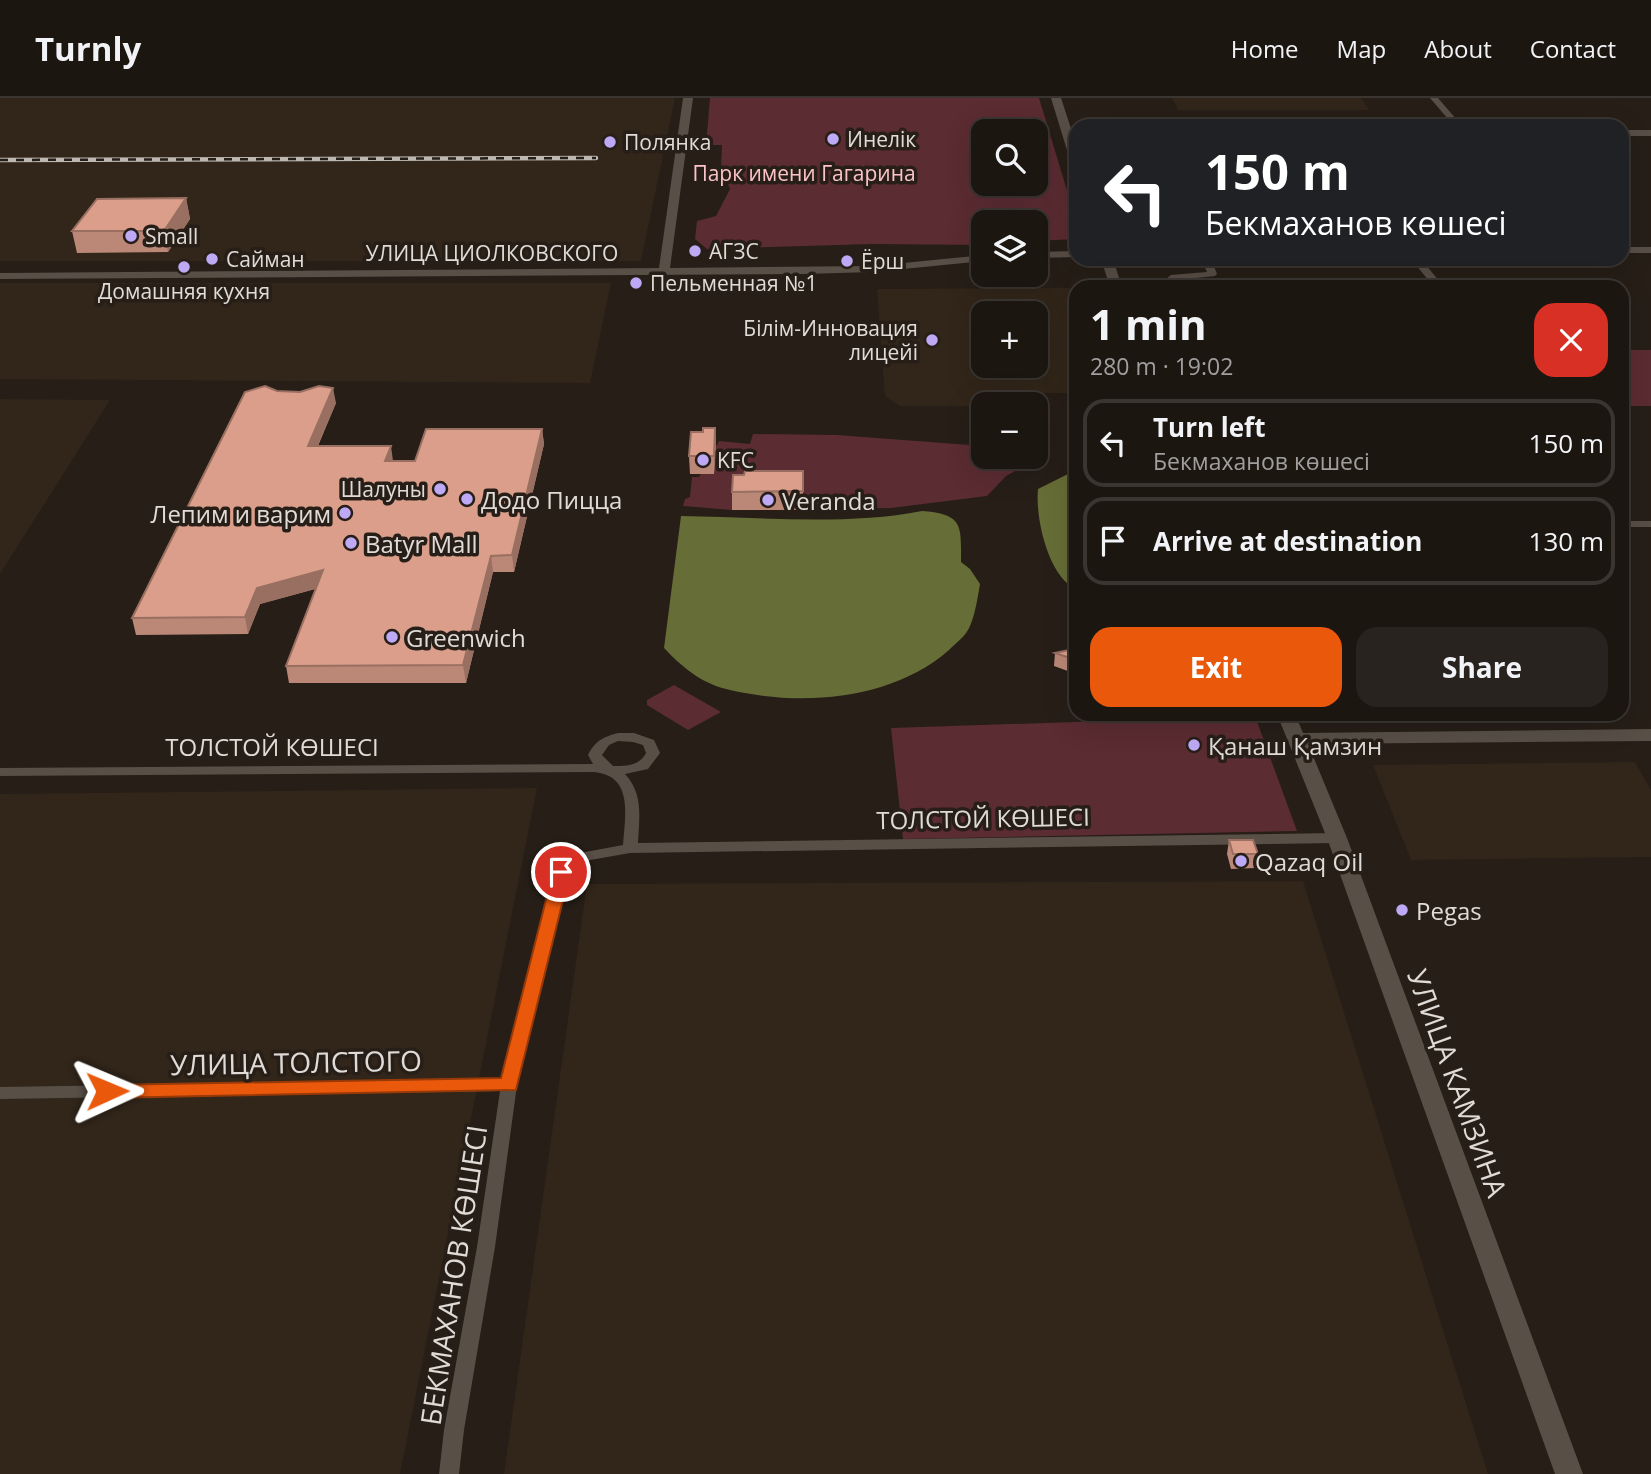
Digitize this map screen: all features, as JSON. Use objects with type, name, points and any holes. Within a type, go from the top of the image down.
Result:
[{"type":"main road","points":[[1056,98],[1069,129]]},
{"type":"main road","points":[[1629,134],[1651,133]]},
{"type":"main road","name":"УЛИЦА КАМЗИНА","points":[[1289,721],[1337,838],[1569,1474]]},
{"type":"main road","points":[[1298,739],[1651,735]]},
{"type":"street","points":[[664,271],[688,98]]},
{"type":"street","points":[[1433,98],[1452,119]]},
{"type":"street","points":[[1629,250],[1651,250]]},
{"type":"street","points":[[1048,255],[1069,254]]},
{"type":"street","name":"УЛИЦА ЦИОЛКОВСКОГО","points":[[0,276],[873,269],[971,259]]},
{"type":"street","points":[[1171,280],[1174,277],[1212,274],[1209,266]]},
{"type":"street","points":[[1422,266],[1433,280]]},
{"type":"street","points":[[1629,524],[1651,524]]},
{"type":"street","points":[[544,768],[578,759],[617,737],[643,739],[650,744],[653,753],[637,775],[631,791],[629,848]]},
{"type":"street","points":[[597,749],[597,761],[622,778],[631,791]]},
{"type":"street","points":[[544,768],[629,770],[646,764]]},
{"type":"street","name":"ТОЛСТОЙ КӨШЕСІ","points":[[0,772],[544,768]]},
{"type":"street","name":"ТОЛСТОЙ КӨШЕСІ","points":[[629,848],[1337,838]]},
{"type":"street","name":"БЕКМАХАНОВ КӨШЕСІ","points":[[449,1474],[509,1085],[561,872],[574,858],[629,848]]},
{"type":"street","name":"УЛИЦА ТОЛСТОГО","points":[[0,1093],[509,1085]]},
{"type":"shaded area","points":[[0,98],[675,98],[641,261],[0,261]]},
{"type":"shaded area","points":[[1172,98],[1361,98],[1369,110],[1178,110]]},
{"type":"shaded area","points":[[0,283],[611,283],[590,383],[0,379]]},
{"type":"shaded area","name":"Білім-Инновация лицейі","points":[[1069,288],[1069,393],[971,392],[971,406],[900,406],[885,396],[877,289]]},
{"type":"shaded area","points":[[0,399],[110,400],[0,574]]},
{"type":"shaded area","points":[[1069,474],[1069,584],[1058,572],[1045,545],[1039,515],[1038,489]]},
{"type":"shaded area","points":[[922,511],[946,515],[957,524],[961,539],[961,562],[970,569],[980,584],[966,633],[926,667],[900,680],[872,689],[843,695],[783,698],[754,695],[708,683],[692,673],[664,648],[681,516],[833,519],[893,516]]},
{"type":"shaded area","points":[[1635,762],[1651,790],[1651,857],[1411,860],[1373,765]]},
{"type":"shaded area","points":[[537,788],[400,1474],[0,1474],[0,794]]},
{"type":"shaded area","points":[[1303,881],[1488,1474],[504,1474],[587,884]]},
{"type":"green space","name":"Парк имени Гагарина","points":[[710,98],[1039,98],[1045,119],[971,119],[971,196],[1048,196],[1048,128],[1069,197],[1069,239],[1048,240],[1048,210],[971,210],[971,245],[873,244],[707,249],[695,239],[697,221],[716,216],[730,189],[721,167],[722,145],[706,145]]},
{"type":"green space","points":[[1629,350],[1651,350],[1651,406],[1629,406]]},
{"type":"green space","points":[[753,434],[837,435],[971,445],[971,469],[1019,469],[1006,476],[987,496],[891,508],[803,510],[803,490],[734,493],[732,510],[683,506],[685,499],[690,497],[692,477],[699,477],[719,441],[750,444]]},
{"type":"green space","points":[[674,685],[721,712],[688,730],[647,705],[647,700]]},
{"type":"green space","points":[[1103,721],[1257,721],[1297,831],[903,839],[891,728]]},
{"type":"building","points":[[186,198],[164,231],[72,231],[97,199]]},
{"type":"building","name":"Batyr Mall","points":[[265,386],[277,391],[300,392],[319,386],[333,388],[308,446],[391,446],[385,461],[415,461],[426,429],[542,429],[512,555],[491,556],[463,665],[286,666],[323,570],[257,588],[245,617],[132,618],[245,392]]},
{"type":"building","points":[[703,428],[715,428],[714,456],[689,456],[691,432],[703,432]]},
{"type":"building","points":[[745,471],[803,471],[803,491],[732,492],[733,475],[744,475]]},
{"type":"building","points":[[1069,650],[1069,658],[1055,653]]},
{"type":"building","points":[[1229,840],[1253,840],[1258,854],[1233,854]]},
{"type":"railway","points":[[0,160],[596,158]]},
{"type":"place","name":"Инелік","points":[[833,139]]},
{"type":"place","name":"Полянка","points":[[610,142]]},
{"type":"place","name":"Small","points":[[131,236]]},
{"type":"place","name":"АГЗС","points":[[695,251]]},
{"type":"place","name":"Сайман","points":[[212,259]]},
{"type":"place","name":"Ёрш","points":[[847,261]]},
{"type":"place","name":"Домашняя кухня","points":[[184,267]]},
{"type":"place","name":"Пельменная №1","points":[[636,283]]},
{"type":"place","name":"Білім-Инновация лицейі","points":[[932,340]]},
{"type":"place","name":"KFC","points":[[703,460]]},
{"type":"place","name":"Шалуны","points":[[440,489]]},
{"type":"place","name":"Додо Пицца","points":[[467,499]]},
{"type":"place","name":"Veranda","points":[[768,500]]},
{"type":"place","name":"Лепим и варим","points":[[345,513]]},
{"type":"place","name":"Batyr Mall","points":[[351,543]]},
{"type":"place","name":"Greenwich","points":[[392,637]]},
{"type":"place","name":"Қанаш Қамзин","points":[[1194,745]]},
{"type":"place","name":"Qazaq Oil","points":[[1241,861]]},
{"type":"place","name":"Pegas","points":[[1402,910]]},
{"type":"route","points":[[107,1091],[509,1085],[561,872]]}]
